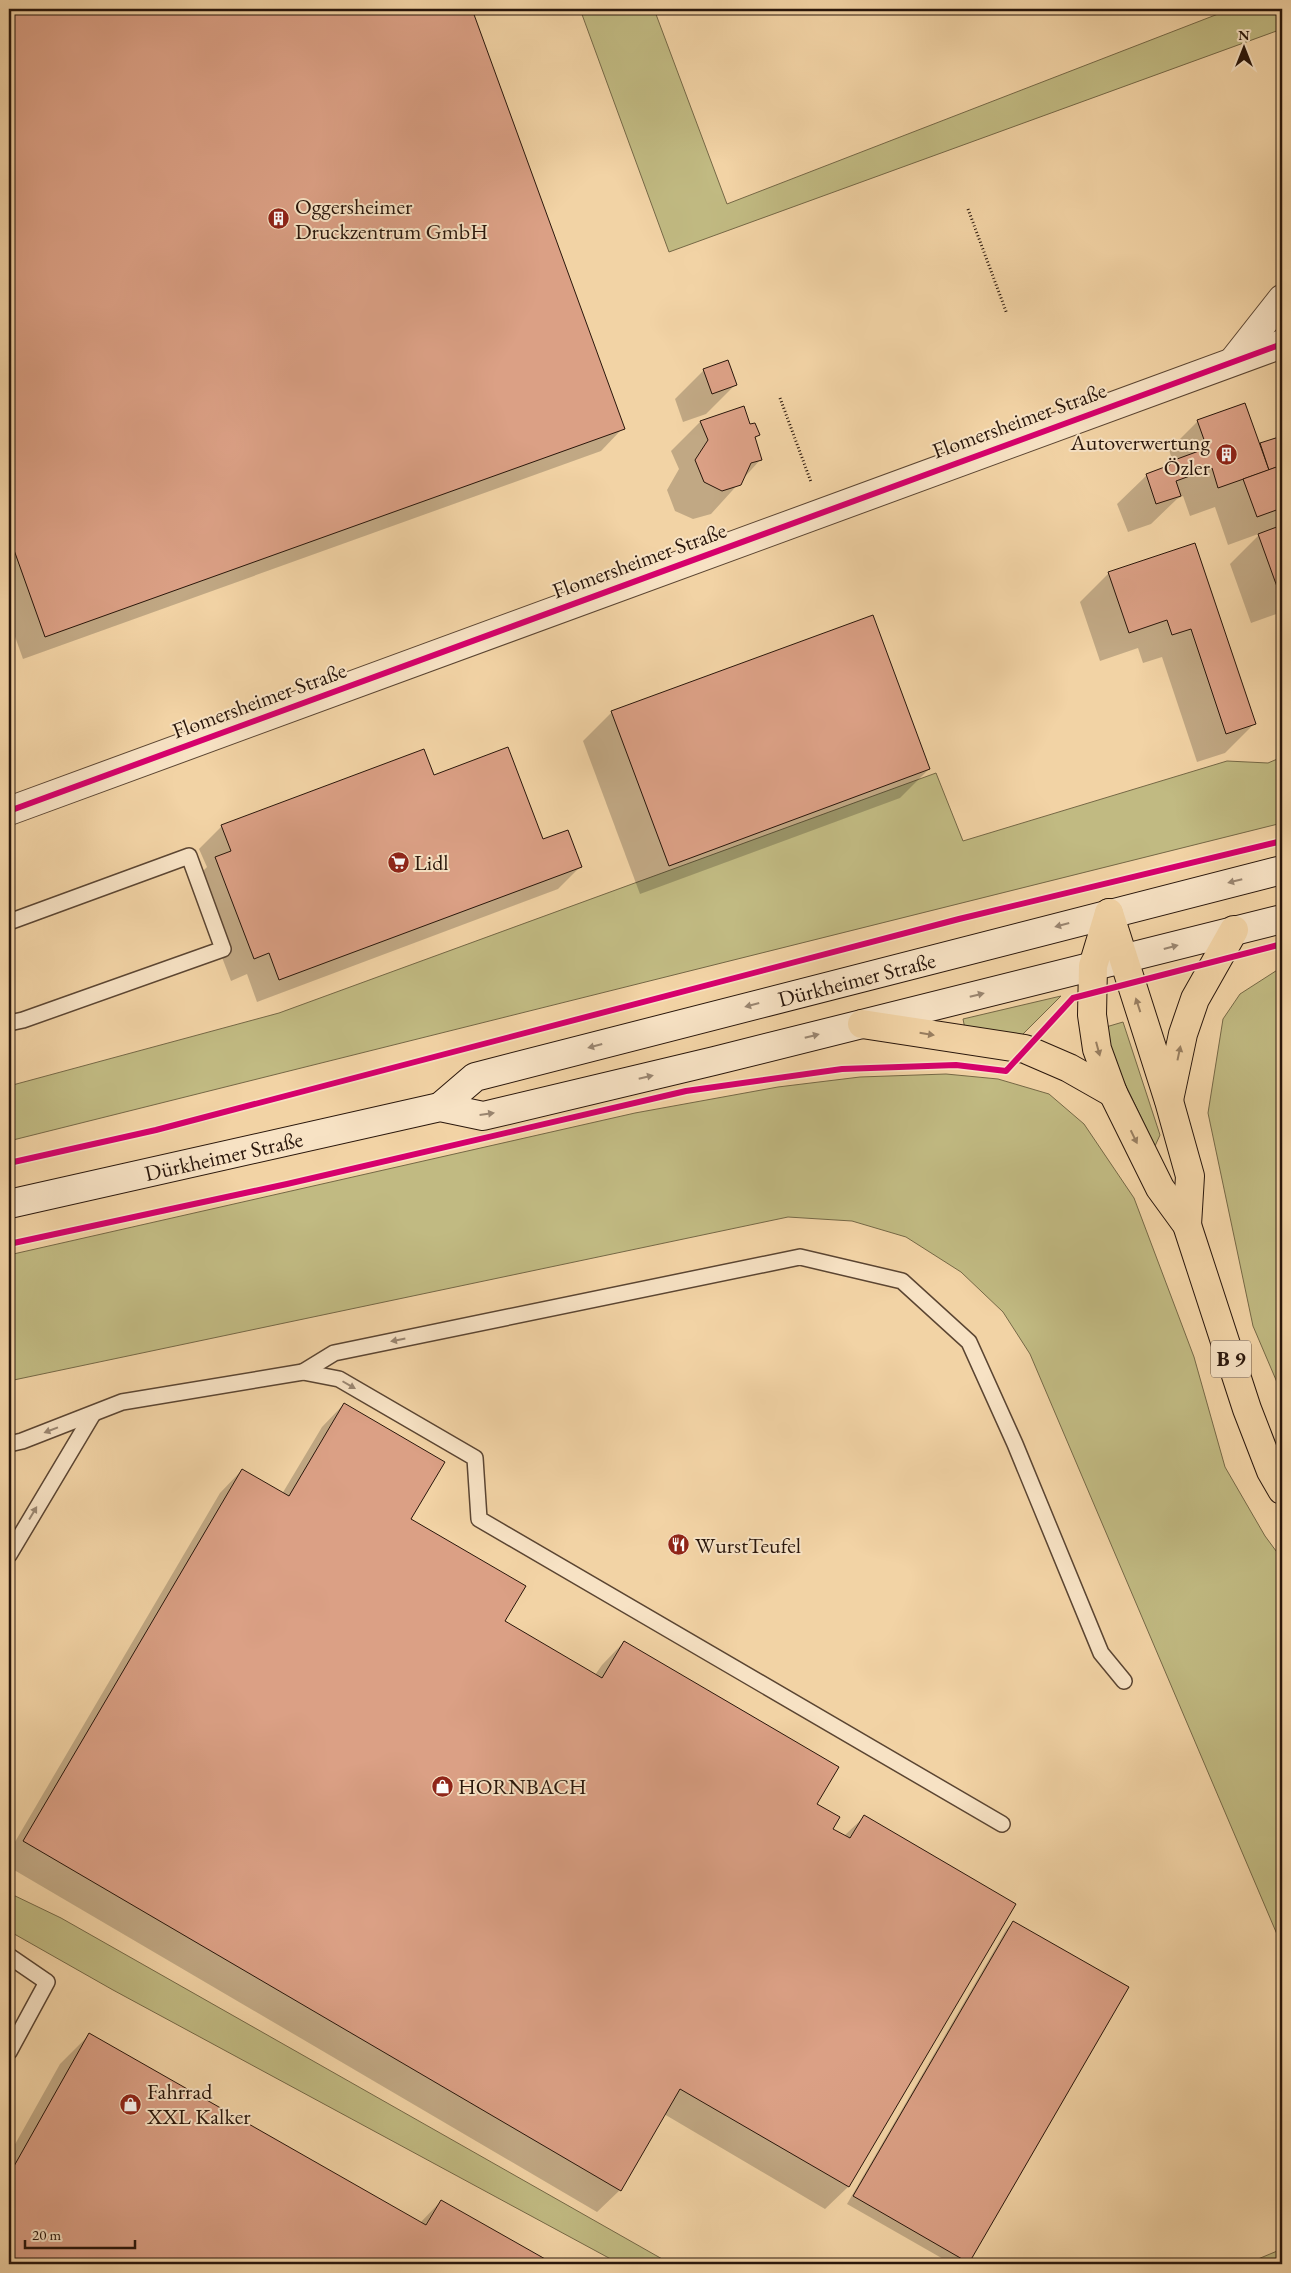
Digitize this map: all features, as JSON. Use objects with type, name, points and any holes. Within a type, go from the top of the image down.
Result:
[{"type":"highway","points":[[1109,913],[1169,1101],[1190,1176],[1188,1225]]},
{"type":"highway","name":"B 9","points":[[1109,913],[1093,966],[1093,1024],[1097,1049],[1113,1093],[1160,1188],[1188,1225],[1247,1409],[1271,1471],[1282,1490]]},
{"type":"highway","points":[[1169,1101],[1183,1034],[1195,999],[1234,930]]},
{"type":"highway","points":[[862,1024],[1025,1049],[1069,1068],[1113,1093]]},
{"type":"main road","points":[[1234,360],[1282,299]]},
{"type":"main road","name":"Flomersheimer Straße","points":[[9,812],[1234,360],[1282,344]]},
{"type":"main road","name":"Dürkheimer Straße","points":[[440,1107],[476,1077],[1282,870]]},
{"type":"main road","name":"Dürkheimer Straße","points":[[9,1204],[440,1107],[483,1116],[1282,919]]},
{"type":"lane","points":[[9,922],[189,856],[223,949],[9,1023]]},
{"type":"lane","points":[[303,1372],[334,1353],[800,1257],[902,1281],[969,1342],[1014,1444],[1101,1654],[1124,1681]]},
{"type":"lane","points":[[9,1444],[122,1402],[303,1372],[340,1380],[475,1458],[479,1519],[1002,1824]]},
{"type":"lane","points":[[9,1555],[93,1414]]},
{"type":"lane","points":[[9,1956],[47,1982],[9,2052]]},
{"type":"path","points":[[968,209],[1007,314]]},
{"type":"path","points":[[780,398],[822,512]]},
{"type":"shaded area","points":[[580,9],[654,9],[727,204],[1231,9],[1282,9],[1282,29],[669,252]]},
{"type":"shaded area","points":[[1282,757],[1282,823],[9,1141],[9,1086],[279,1013],[936,773],[963,841],[1227,761],[1268,763]]},
{"type":"shaded area","points":[[1282,967],[1282,1394],[1253,1326],[1208,1113],[1223,1019],[1240,994]]},
{"type":"shaded area","points":[[1061,996],[1022,1035],[965,1029],[963,1019]]},
{"type":"shaded area","points":[[1123,1022],[1160,1135],[1155,1146],[1115,1063],[1106,1027]]},
{"type":"shaded area","points":[[946,1074],[998,1079],[1049,1094],[1084,1124],[1134,1198],[1194,1357],[1225,1467],[1265,1536],[1282,1559],[1282,1946],[1030,1354],[1003,1312],[961,1272],[906,1237],[852,1221],[788,1217],[9,1381],[9,1255],[635,1113],[778,1087],[860,1077]]},
{"type":"shaded area","points":[[9,1893],[61,1918],[671,2264],[620,2264],[113,1990],[9,1931]]},
{"type":"shaded area","points":[[1282,2249],[1282,2264],[1246,2264]]},
{"type":"building","name":"Oggersheimer Druckzentrum GmbH","points":[[9,9],[472,9],[625,429],[45,637],[9,536]]},
{"type":"building","points":[[728,360],[737,385],[712,394],[703,369]]},
{"type":"building","name":"Autoverwertung Özler","points":[[1245,403],[1269,470],[1218,488],[1212,468],[1176,481],[1181,496],[1156,504],[1146,474],[1170,465],[1169,462],[1207,448],[1197,420]]},
{"type":"building","points":[[744,406],[750,424],[755,423],[760,435],[755,437],[762,460],[751,463],[741,485],[722,491],[704,482],[695,460],[708,440],[700,421]]},
{"type":"building","points":[[1282,436],[1282,465],[1269,470],[1260,443]]},
{"type":"building","points":[[1282,465],[1282,508],[1257,517],[1243,479]]},
{"type":"building","points":[[1282,525],[1282,595],[1280,595],[1258,534]]},
{"type":"building","points":[[1195,543],[1256,724],[1226,734],[1191,629],[1172,635],[1167,620],[1129,633],[1108,572]]},
{"type":"building","points":[[873,615],[930,769],[669,866],[611,711]]},
{"type":"building","name":"Lidl","points":[[508,747],[543,839],[568,830],[582,867],[279,980],[269,953],[254,959],[215,857],[231,851],[221,825],[424,749],[434,775]]},
{"type":"building","name":"HORNBACH","points":[[344,1403],[445,1462],[411,1519],[526,1586],[505,1621],[602,1678],[624,1641],[839,1767],[817,1804],[840,1817],[833,1829],[850,1838],[864,1815],[1016,1904],[849,2187],[680,2089],[621,2191],[23,1841],[242,1469],[289,1496]]},
{"type":"building","points":[[1013,1921],[1129,1987],[969,2263],[853,2196]]},
{"type":"building","name":"Fahrrad XXL Kalker","points":[[89,2033],[426,2225],[441,2200],[554,2264],[9,2264],[9,2175]]},
{"type":"cycle path","points":[[9,811],[1282,344]]},
{"type":"cycle path","points":[[9,1163],[156,1130],[959,919],[1282,841]]},
{"type":"cycle path","points":[[9,1244],[287,1184],[686,1091],[842,1069],[956,1065],[1006,1071],[1073,998],[1282,944]]},
{"type":"place","name":"Oggersheimer Druckzentrum GmbH","points":[[279,219]]},
{"type":"place","name":"Autoverwertung Özler","points":[[1226,455]]},
{"type":"place","name":"Lidl","points":[[398,862]]},
{"type":"place","name":"WurstTeufel","points":[[679,1545]]},
{"type":"place","name":"HORNBACH","points":[[442,1786]]},
{"type":"place","name":"Fahrrad XXL Kalker","points":[[131,2104]]}]
